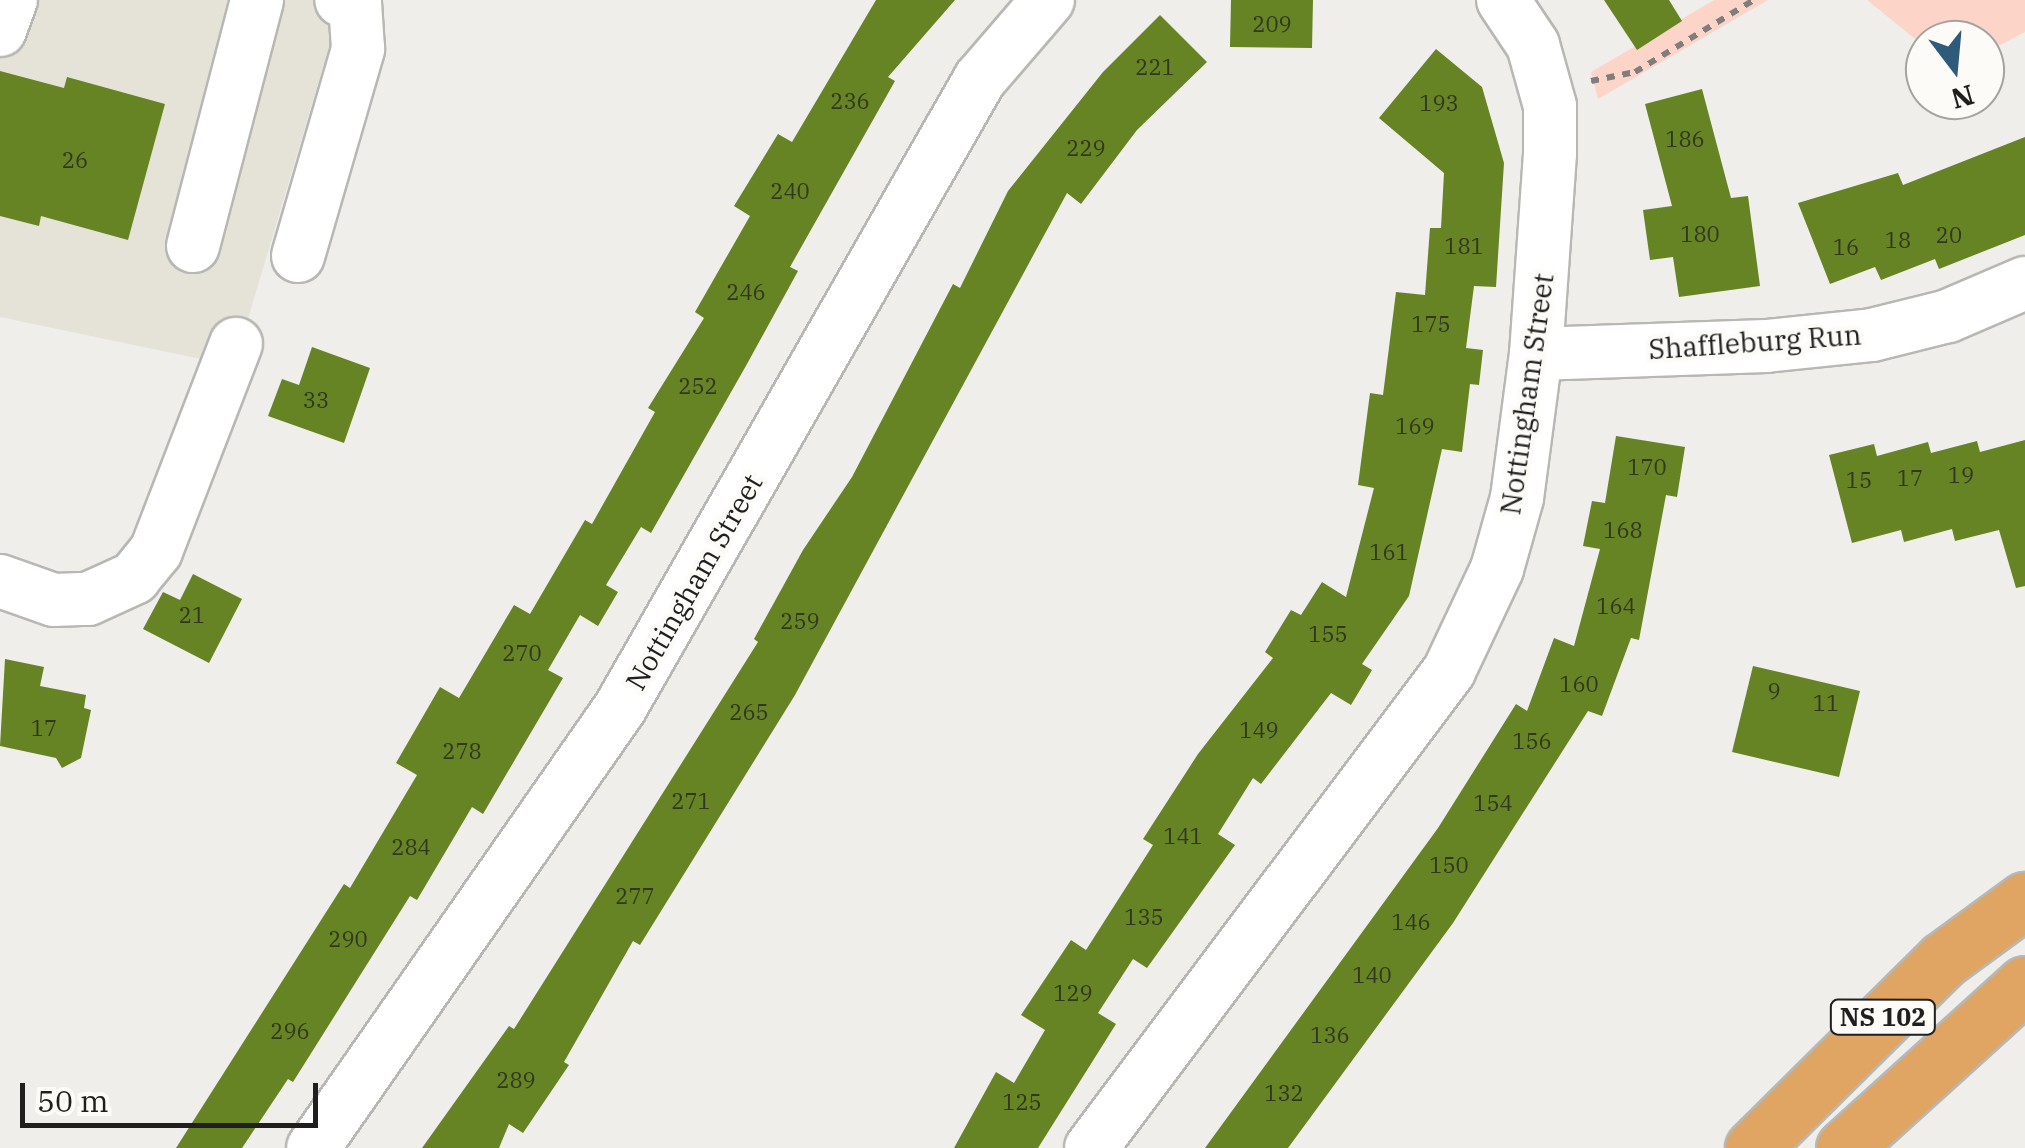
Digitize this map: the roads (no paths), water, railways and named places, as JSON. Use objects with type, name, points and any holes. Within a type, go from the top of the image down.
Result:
[{"type":"highway","name":"NS 102","points":[[1753,1148],[1943,960],[2025,900]]},
{"type":"highway","name":"NS 102","points":[[1844,1148],[2025,984]]},
{"type":"street","points":[[0,30],[10,0]]},
{"type":"street","points":[[193,246],[257,0]]},
{"type":"street","points":[[298,256],[358,48],[355,3],[341,0]]},
{"type":"street","name":"Nottingham Street","points":[[312,1148],[620,708],[980,80],[1048,0]]},
{"type":"street","name":"Nottingham Street","points":[[1091,1148],[1449,671],[1474,628],[1517,498],[1548,238],[1546,90],[1533,45],[1503,0]]},
{"type":"street","name":"Shaffleburg Run","points":[[1536,354],[1766,346],[1872,334],[1948,316],[2025,283]]},
{"type":"street","points":[[0,580],[54,600],[88,599],[134,578],[156,552],[236,344]]}]
